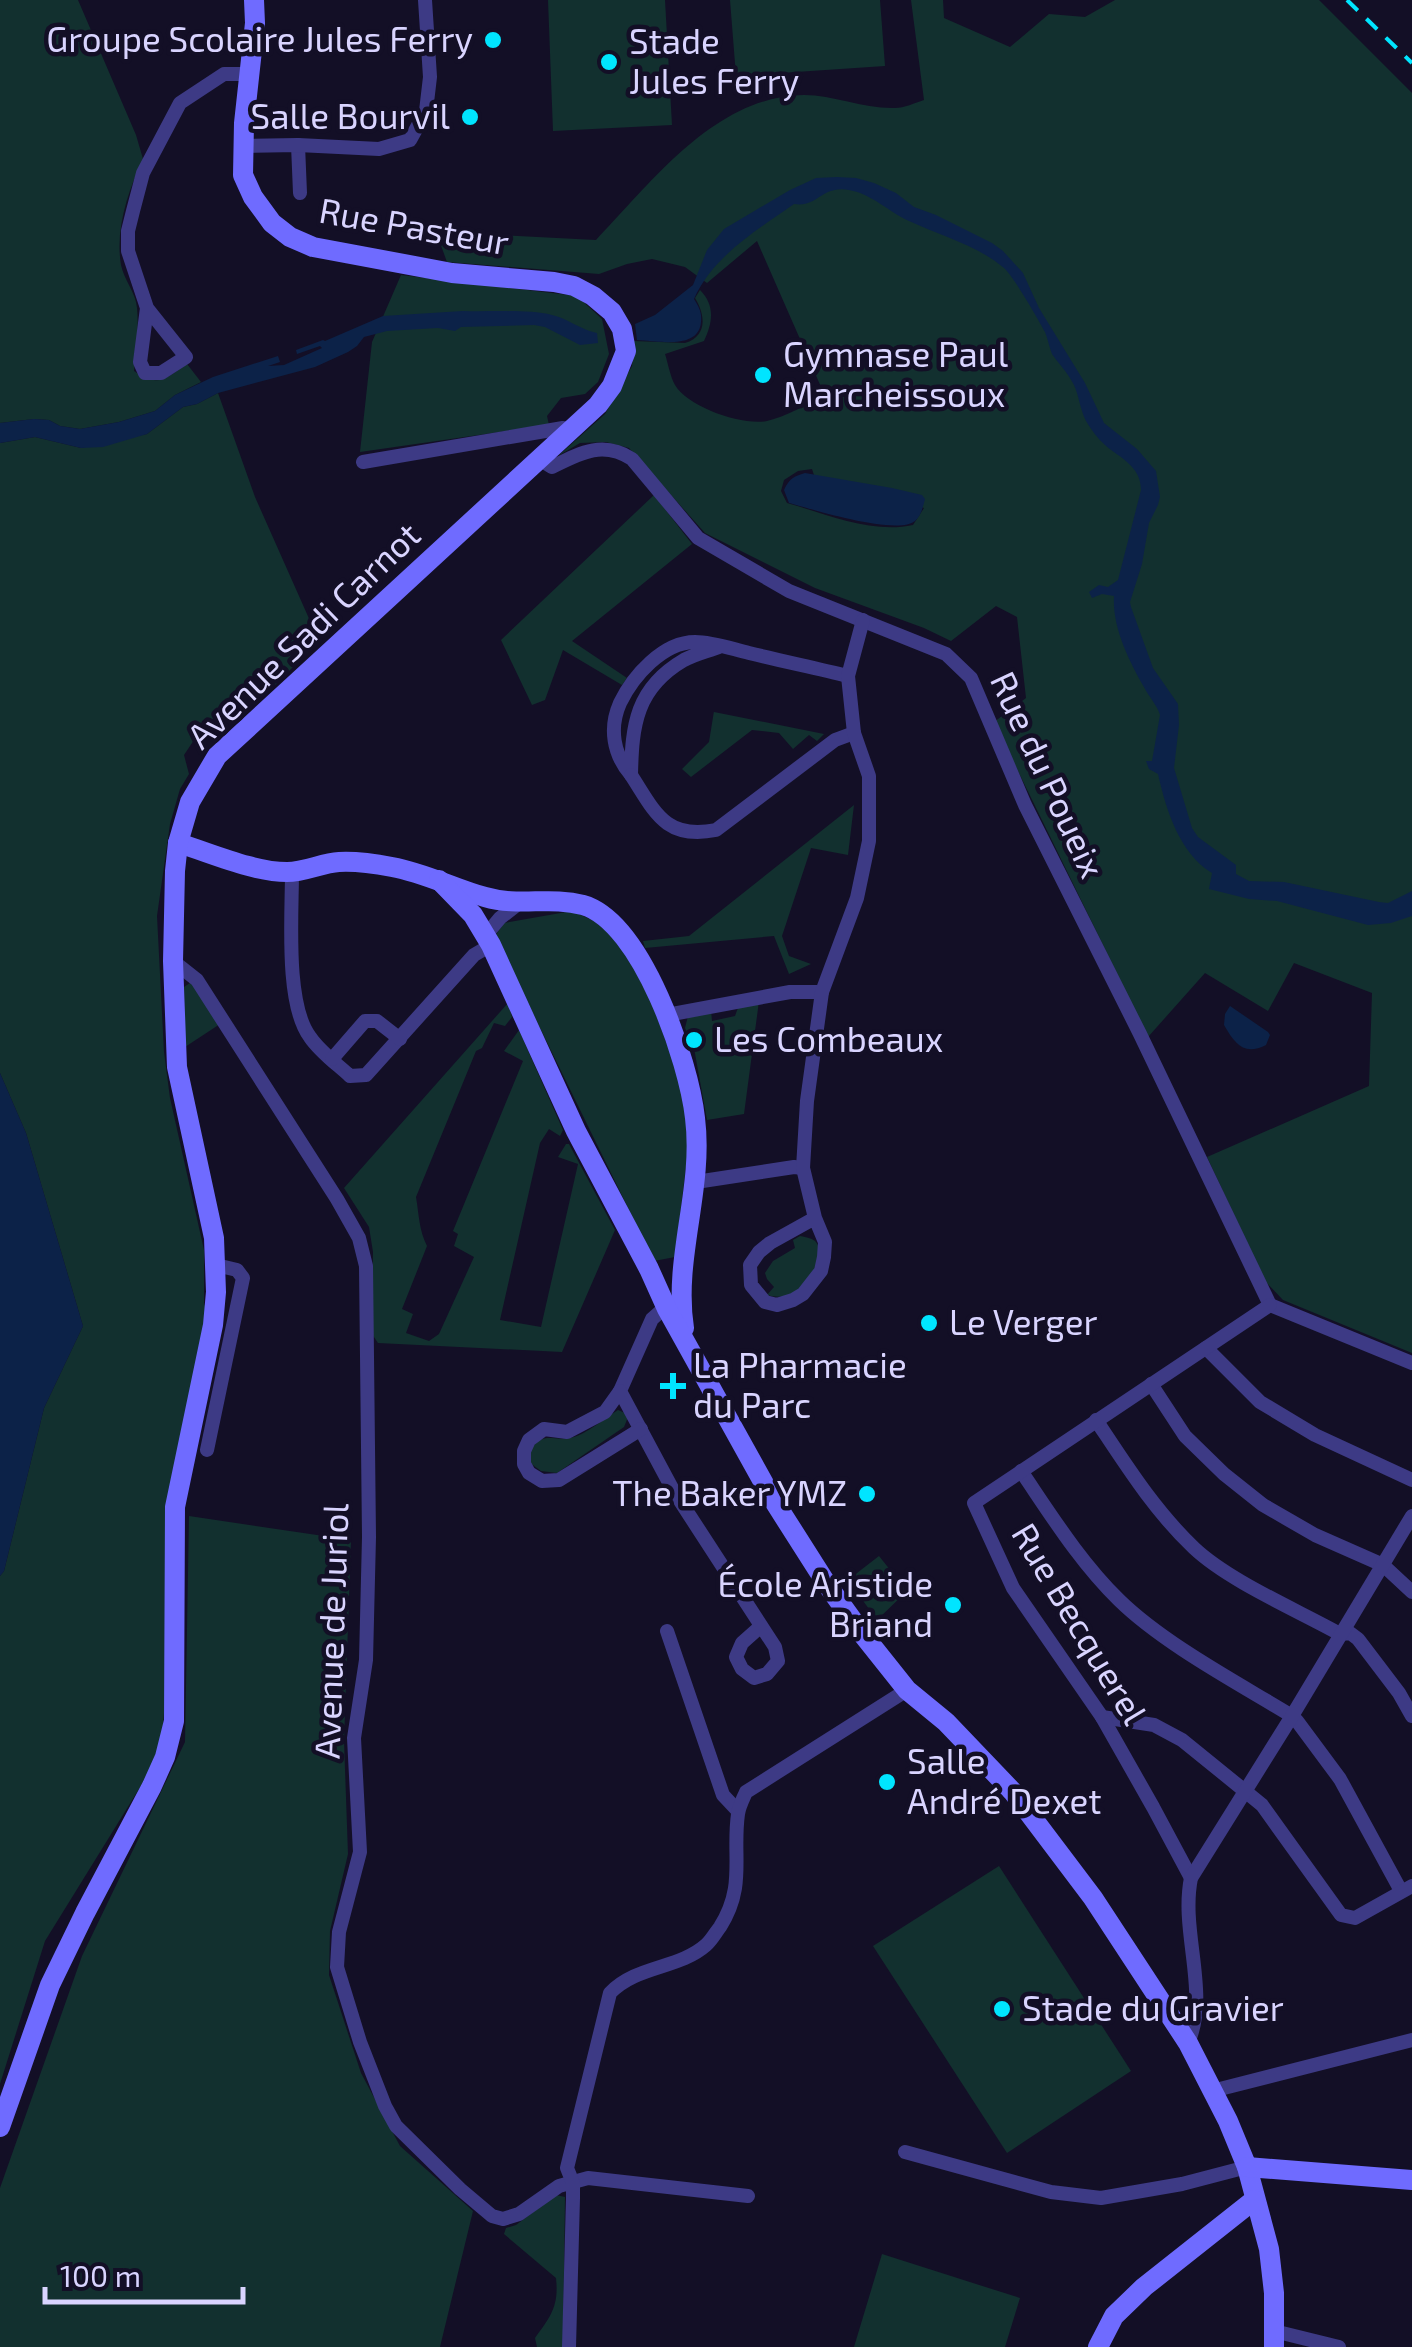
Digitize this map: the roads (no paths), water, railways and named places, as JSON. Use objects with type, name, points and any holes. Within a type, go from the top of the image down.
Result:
[{"type":"street","name":"Rue Pasteur","points":[[254,0],[243,175],[272,223],[313,247],[452,273],[574,286],[612,312],[622,328],[626,351]]},
{"type":"street","points":[[242,146],[379,149],[410,140],[426,112],[430,77],[425,0]]},
{"type":"street","points":[[147,308],[140,362],[145,373],[161,373],[186,357],[147,308],[128,250],[128,232],[144,173],[180,102],[224,74],[250,74]]},
{"type":"street","points":[[298,146],[300,193]]},
{"type":"street","name":"Avenue Sadi Carnot","points":[[0,2128],[50,1985],[165,1757],[174,1721],[175,1507],[213,1325],[216,1265],[214,1238],[177,1066],[173,962],[178,843],[190,802],[217,756],[598,405],[612,386],[626,351]]},
{"type":"street","points":[[363,462],[563,428],[570,430]]},
{"type":"street","name":"Rue du Poueix","points":[[539,458],[552,466],[584,451],[623,452],[698,538],[789,591],[946,654],[971,678],[1025,805],[1270,1305]]},
{"type":"street","points":[[815,1218],[770,1243],[750,1266],[751,1285],[765,1302],[777,1305],[793,1300],[812,1285],[821,1271],[824,1242],[803,1168],[807,1100],[822,992],[857,898],[870,842],[870,776],[854,732],[848,676],[863,620]]},
{"type":"street","points":[[848,676],[693,642],[669,650],[629,684],[616,712],[614,734],[618,760],[655,812],[676,830],[699,834],[716,830],[835,740],[854,732]]},
{"type":"street","points":[[178,843],[270,872],[292,872],[340,862],[390,866],[485,898],[518,904],[559,901],[586,906],[613,924],[634,948],[667,1015],[690,1084],[696,1130],[696,1182],[674,1307]]},
{"type":"street","points":[[292,872],[294,992],[299,1017],[310,1038],[350,1076],[366,1076],[488,941],[500,918],[518,904]]},
{"type":"street","points":[[439,880],[473,915],[488,941],[576,1131],[674,1307],[690,1348],[772,1498],[828,1586],[907,1690],[946,1722],[1013,1792],[1092,1898],[1188,2043],[1228,2121],[1246,2167],[1268,2249],[1274,2293],[1274,2339],[1339,2347]]},
{"type":"street","name":"Avenue de Juriol","points":[[173,962],[197,980],[338,1199],[359,1238],[366,1266],[366,1660],[354,1738],[360,1852],[338,1932],[338,1968],[360,2042],[384,2106],[396,2126],[492,2216],[503,2219],[519,2214],[559,2186],[572,2184]]},
{"type":"street","points":[[667,1015],[790,992],[822,992]]},
{"type":"street","points":[[332,1059],[365,1021],[377,1021],[400,1038]]},
{"type":"street","points":[[696,1182],[803,1168]]},
{"type":"street","points":[[207,1450],[243,1278],[236,1270],[216,1265]]},
{"type":"street","points":[[650,1269],[659,1273],[682,1270]]},
{"type":"street","points":[[1270,1305],[1412,1363]]},
{"type":"street","name":"Rue Becquerel","points":[[1191,1878],[1102,1718],[1013,1588],[974,1503],[1270,1305]]},
{"type":"street","points":[[640,1429],[559,1480],[542,1481],[529,1473],[524,1464],[529,1440],[544,1429],[567,1432],[605,1412],[620,1391],[652,1318],[674,1307]]},
{"type":"street","points":[[1206,1348],[1260,1402],[1316,1435],[1412,1480]]},
{"type":"street","points":[[1151,1384],[1185,1436],[1262,1505],[1315,1535],[1383,1565],[1412,1592]]},
{"type":"street","points":[[620,1391],[673,1490],[760,1627]]},
{"type":"street","points":[[1096,1420],[1143,1492],[1196,1550],[1237,1578],[1340,1634],[1350,1633],[1358,1639],[1400,1693],[1412,1716]]},
{"type":"street","points":[[1021,1471],[1079,1556],[1120,1602],[1169,1639],[1292,1716],[1340,1779],[1407,1889],[1355,1918],[1341,1915],[1262,1806],[1245,1791],[1182,1740],[1154,1725],[1102,1718]]},
{"type":"street","points":[[1188,2043],[1196,2006],[1187,1899],[1191,1878],[1412,1516]]},
{"type":"street","points":[[667,1632],[723,1795],[738,1812]]},
{"type":"street","points":[[569,2347],[572,2184],[567,2168],[610,1992],[622,1979],[684,1958],[707,1945],[734,1894],[738,1876],[738,1812],[746,1792],[907,1690]]},
{"type":"street","points":[[1212,2091],[1412,2040]]},
{"type":"street","points":[[904,2152],[1050,2192],[1101,2198],[1182,2184],[1246,2167],[1412,2180]]},
{"type":"street","points":[[572,2184],[588,2178],[748,2196]]},
{"type":"street","points":[[1098,2347],[1114,2316],[1144,2287],[1254,2200]]},
{"type":"water","points":[[816,178],[874,183],[1003,251],[1023,273],[1104,423],[1137,449],[1156,471],[1160,497],[1149,523],[1130,602],[1153,668],[1178,704],[1174,768],[1198,837],[1236,865],[1236,874],[1249,881],[1284,882],[1388,903],[1412,891],[1412,916],[1368,925],[1277,901],[1209,889],[1212,873],[1183,842],[1158,774],[1149,769],[1146,761],[1152,761],[1160,715],[1123,643],[1114,596],[1102,594],[1092,598],[1089,592],[1118,580],[1140,482],[1134,469],[1090,427],[1074,385],[1004,268],[971,247],[909,221],[865,195],[840,189],[809,203],[794,204],[724,257],[694,299],[701,318],[693,337],[676,342],[637,340],[635,324],[655,315],[693,285],[707,250],[724,229]]},
{"type":"water","points":[[463,311],[552,315],[597,333],[598,343],[580,345],[534,325],[387,331],[364,337],[348,352],[315,367],[218,393],[183,407],[147,434],[103,447],[81,448],[35,437],[0,443],[0,423],[49,420],[80,429],[119,422],[155,411],[175,395],[213,377],[278,356],[280,362],[268,366],[284,365],[322,348],[297,354],[296,350],[383,316]]},
{"type":"water","points":[[805,473],[892,488],[925,499],[917,519],[905,525],[854,520],[789,503],[786,486],[792,478]]},
{"type":"water","points":[[1230,1006],[1268,1032],[1266,1045],[1246,1049],[1236,1043],[1224,1025]]},
{"type":"water","points":[[0,1073],[26,1133],[83,1326],[44,1408],[0,1576]]},
{"type":"railway","points":[[1347,0],[1412,63]]},
{"type":"place","name":"Groupe Scolaire Jules Ferry","points":[[493,40]]},
{"type":"place","name":"Stade Jules Ferry","points":[[609,62]]},
{"type":"place","name":"Salle Bourvil","points":[[470,117]]},
{"type":"place","name":"Gymnase Paul Marcheissoux","points":[[763,375]]},
{"type":"place","name":"Les Combeaux","points":[[694,1040]]},
{"type":"place","name":"Le Verger","points":[[929,1323]]},
{"type":"place","name":"La Pharmacie du Parc","points":[[673,1386]]},
{"type":"place","name":"The Baker YMZ","points":[[867,1494]]},
{"type":"place","name":"École Aristide Briand","points":[[953,1605]]},
{"type":"place","name":"Salle André Dexet","points":[[887,1782]]},
{"type":"place","name":"Stade du Gravier","points":[[1002,2009]]}]
